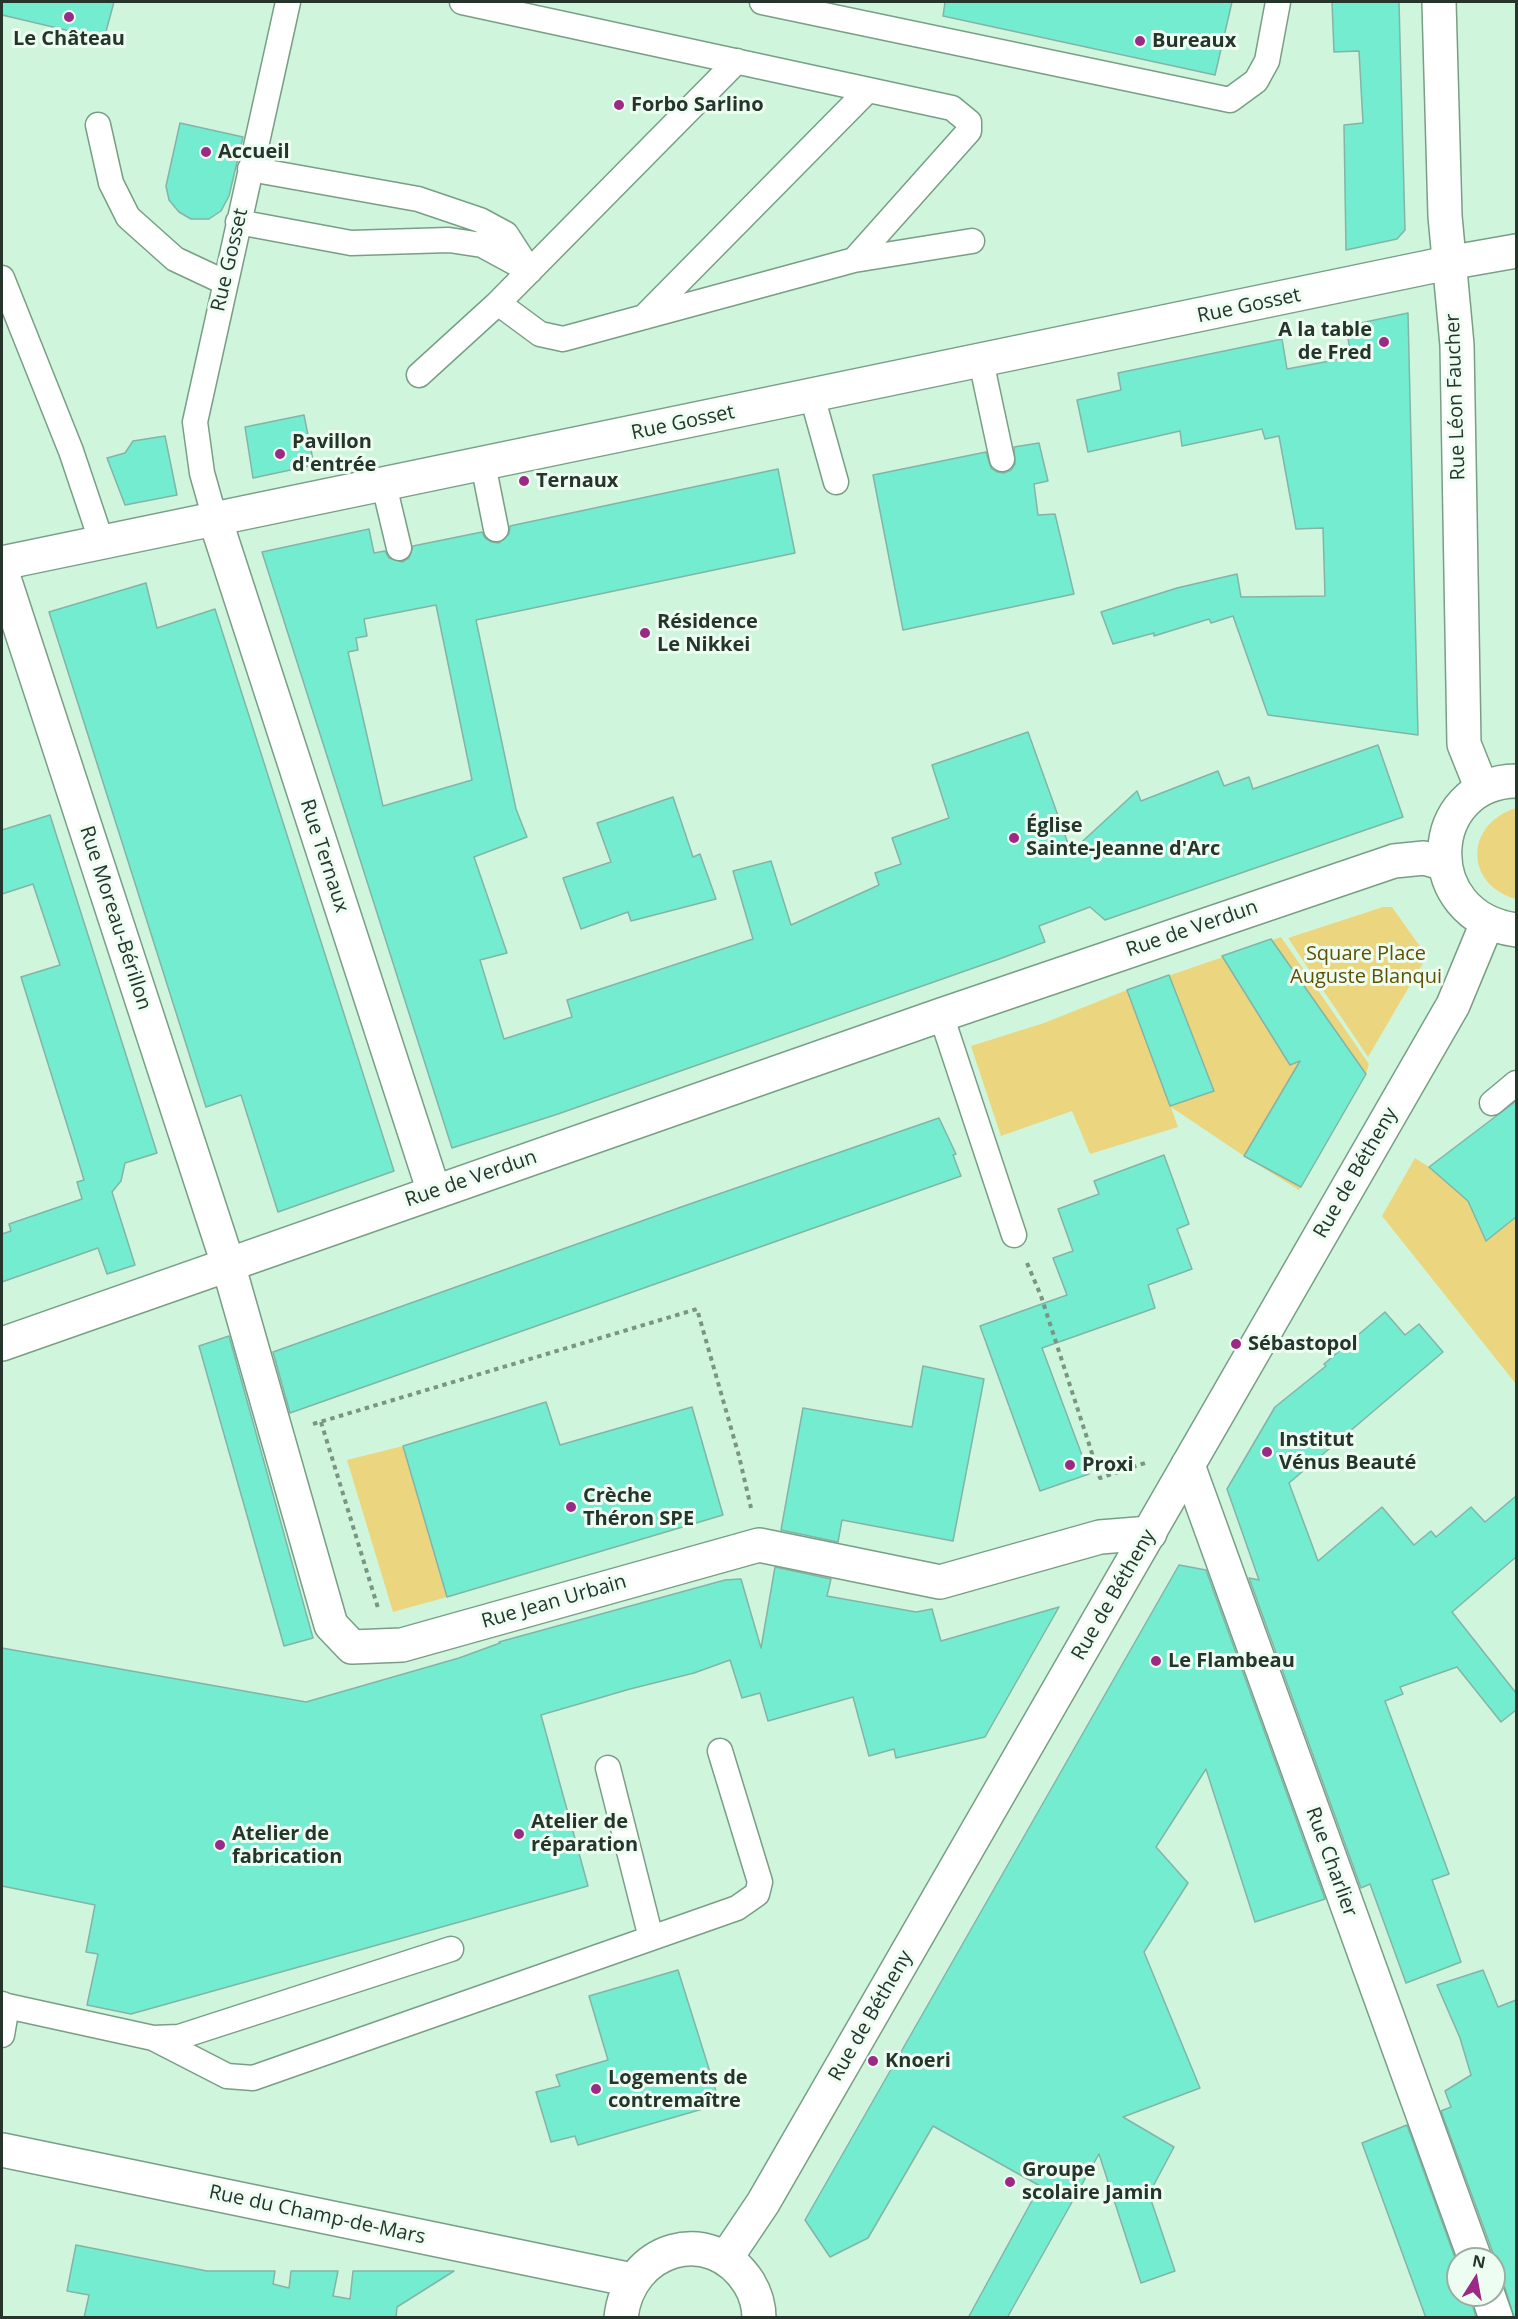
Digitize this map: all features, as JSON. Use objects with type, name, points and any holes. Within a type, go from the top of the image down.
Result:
[{"type":"street","name":"Rue Léon Faucher","points":[[1439,2],[1444,216],[1457,345],[1464,744],[1482,789]]},
{"type":"street","name":"Rue Gosset","points":[[2,563],[1448,263],[1516,251]]},
{"type":"street","name":"Rue Ternaux","points":[[214,519],[434,1192]]},
{"type":"street","name":"Rue Moreau-Bérillon","points":[[2,572],[228,1264]]},
{"type":"street","points":[[1509,929],[1467,909],[1452,888],[1444,864],[1446,838],[1453,819],[1466,802],[1494,783],[1516,781]]},
{"type":"street","name":"Rue de Verdun","points":[[2,1344],[941,1015],[1394,861],[1424,858],[1444,864]]},
{"type":"street","name":"Rue de Bétheny","points":[[726,2258],[763,2203],[1453,1005],[1509,929]]},
{"type":"street","name":"Rue Jean Urbain","points":[[228,1264],[331,1625],[352,1647],[402,1645],[759,1545],[939,1582],[1100,1537],[1150,1533]]},
{"type":"street","name":"Rue Charlier","points":[[1188,1465],[1471,2247]]},
{"type":"street","name":"Rue du Champ-de-Mars","points":[[2,2150],[632,2280]]},
{"type":"street","points":[[621,2318],[623,2301],[632,2280],[646,2264],[664,2253],[685,2249],[706,2250],[726,2258],[742,2272],[753,2291],[759,2318]]},
{"type":"lane","name":"Rue Gosset","points":[[214,519],[202,473],[195,422],[224,282],[288,2]]},
{"type":"lane","points":[[462,2],[952,108],[969,122],[969,131],[854,260]]},
{"type":"lane","points":[[762,2],[1230,100],[1256,81],[1267,61],[1278,2]]},
{"type":"lane","points":[[419,375],[498,303],[737,61]]},
{"type":"lane","points":[[643,318],[868,90]]},
{"type":"lane","points":[[98,125],[111,183],[128,217],[175,258],[224,282]]},
{"type":"lane","points":[[250,169],[418,199],[480,220],[506,234],[530,271]]},
{"type":"lane","points":[[238,222],[351,243],[449,240],[482,245],[530,271]]},
{"type":"lane","points":[[498,303],[540,334],[563,339],[854,260],[972,241]]},
{"type":"lane","points":[[2,278],[71,452],[102,543]]},
{"type":"lane","points":[[973,363],[995,455]]},
{"type":"lane","points":[[812,396],[836,482]]},
{"type":"lane","points":[[483,464],[496,528]]},
{"type":"lane","points":[[384,485],[399,548]]},
{"type":"lane","points":[[941,1015],[1014,1234]]},
{"type":"lane","points":[[1492,1102],[1516,1083]]},
{"type":"lane","points":[[153,2038],[226,2076],[253,2078],[737,1908],[757,1894],[760,1882],[720,1751]]},
{"type":"lane","points":[[608,1768],[651,1938]]},
{"type":"lane","points":[[2,2035],[4,2005],[153,2038],[179,2037],[451,1949]]},
{"type":"path","points":[[1014,1234],[1041,1296],[1100,1478],[1149,1462],[1188,1465]]},
{"type":"path","points":[[277,1435],[697,1309],[739,1456],[759,1545]]},
{"type":"path","points":[[321,1422],[389,1645]]},
{"type":"green space","points":[[1516,808],[1516,899],[1499,891],[1487,881],[1480,868],[1477,854],[1480,840],[1487,827],[1499,816]]},
{"type":"green space","name":"Square Place Auguste Blanqui","points":[[1383,907],[1392,907],[1426,958],[1368,1057],[1288,938]]},
{"type":"green space","points":[[1281,937],[1369,1064],[1366,1074],[1299,1190],[1171,1107],[1178,1127],[1090,1154],[1072,1111],[1001,1136],[971,1046],[1044,1023],[1127,990]]},
{"type":"green space","points":[[1415,1158],[1473,1204],[1470,1207],[1486,1241],[1516,1217],[1516,1384],[1382,1216]]},
{"type":"green space","points":[[403,1446],[447,1597],[393,1612],[347,1460]]},
{"type":"building","name":"Le Château","points":[[2,2],[114,2],[104,39],[2,15]]},
{"type":"building","name":"Bureaux","points":[[945,2],[1232,2],[1215,75],[943,16]]},
{"type":"building","points":[[1332,2],[1399,2],[1405,230],[1397,239],[1346,250],[1344,125],[1363,123],[1359,51],[1334,52]]},
{"type":"building","name":"Accueil","points":[[180,123],[243,137],[229,196],[221,211],[209,219],[191,219],[179,212],[169,200],[166,186]]},
{"type":"building","points":[[1408,313],[1418,735],[1268,715],[1233,616],[1211,623],[1209,619],[1154,636],[1154,633],[1113,644],[1101,612],[1177,588],[1237,574],[1241,597],[1325,596],[1323,528],[1296,529],[1279,436],[1265,439],[1262,429],[1182,446],[1180,431],[1088,452],[1077,400],[1121,390],[1118,373],[1282,339],[1287,369],[1351,357],[1346,326]]},
{"type":"building","name":"Pavillon d'entrée","points":[[304,415],[314,465],[253,478],[245,427]]},
{"type":"building","points":[[165,436],[177,495],[125,505],[107,458],[125,453],[133,441]]},
{"type":"building","points":[[1039,443],[1048,481],[1034,484],[1038,515],[1055,514],[1074,594],[903,630],[873,475],[986,452],[991,468],[1004,473],[1011,470],[1015,464],[1014,447]]},
{"type":"building","points":[[778,469],[795,553],[476,620],[516,809],[527,837],[474,857],[507,953],[480,960],[504,1039],[572,1017],[567,1000],[753,939],[733,871],[771,861],[791,925],[879,885],[875,873],[901,864],[892,838],[949,818],[932,765],[1028,732],[1071,852],[1137,791],[1141,801],[1218,771],[1224,786],[1249,777],[1253,789],[1378,745],[1403,817],[1105,920],[1090,907],[1039,926],[1045,942],[558,1114],[452,1148],[262,552],[369,529],[374,553],[385,551],[389,558],[402,562],[409,558],[413,546],[482,532],[491,542],[499,543],[509,534],[510,526]],"holes":[[[436,605],[472,780],[383,806],[348,652],[358,650],[356,638],[367,636],[364,619]]]},
{"type":"building","points":[[146,583],[157,628],[215,609],[394,1171],[278,1212],[241,1095],[206,1107],[49,612]]},
{"type":"building","points":[[673,797],[693,857],[700,854],[716,899],[631,921],[628,912],[581,929],[563,878],[611,862],[597,823]]},
{"type":"building","points":[[50,815],[157,1153],[125,1163],[121,1181],[112,1192],[135,1265],[107,1274],[98,1248],[2,1282],[2,1234],[11,1231],[9,1224],[82,1199],[77,1182],[84,1180],[21,977],[60,965],[33,884],[2,894],[2,830]]},
{"type":"building","points":[[1271,939],[1366,1074],[1301,1187],[1244,1156],[1300,1061],[1290,1065],[1222,956]]},
{"type":"building","points":[[1169,975],[1214,1091],[1170,1106],[1127,990]]},
{"type":"building","points":[[1516,1101],[1516,1217],[1486,1241],[1468,1201],[1429,1167]]},
{"type":"building","points":[[939,1118],[956,1154],[953,1155],[961,1176],[290,1413],[273,1352]]},
{"type":"building","points":[[1164,1155],[1189,1224],[1177,1229],[1192,1269],[1148,1285],[1155,1308],[1042,1348],[1089,1474],[1040,1491],[980,1326],[1067,1295],[1053,1258],[1073,1251],[1058,1209],[1099,1194],[1094,1181]]},
{"type":"building","points":[[1385,1312],[1405,1335],[1419,1324],[1443,1352],[1289,1483],[1318,1561],[1382,1507],[1414,1545],[1431,1531],[1436,1537],[1471,1507],[1485,1522],[1516,1496],[1516,1557],[1452,1612],[1516,1693],[1516,1710],[1501,1722],[1457,1667],[1400,1687],[1403,1694],[1385,1701],[1449,1874],[1432,1880],[1461,1962],[1406,1983],[1370,1884],[1361,1888],[1249,1578],[1259,1580],[1227,1489],[1275,1407],[1326,1366],[1324,1364]]},
{"type":"building","points":[[229,1336],[313,1638],[284,1646],[199,1346]]},
{"type":"building","points":[[923,1366],[984,1379],[953,1541],[842,1520],[838,1542],[781,1530],[803,1408],[912,1427]]},
{"type":"building","name":"Crèche Théron SPE","points":[[546,1402],[560,1445],[692,1407],[723,1515],[447,1597],[403,1446]]},
{"type":"building","points":[[1179,1565],[1206,1570],[1325,1899],[1255,1922],[1206,1769],[1156,1847],[1188,1883],[1144,1952],[1200,2088],[1123,2117],[1174,2147],[1149,2194],[1175,2271],[1141,2283],[1099,2154],[1007,2318],[968,2318],[1040,2186],[933,2126],[868,2238],[830,2257],[805,2220]]},
{"type":"building","points":[[775,1567],[831,1579],[827,1596],[916,1612],[932,1609],[941,1641],[1059,1607],[985,1737],[896,1758],[894,1749],[869,1756],[853,1697],[768,1721],[760,1693],[742,1698],[730,1660],[694,1673],[541,1715],[588,1886],[131,2014],[87,2005],[98,1954],[86,1952],[95,1905],[2,1886],[2,1648],[306,1702],[459,1658],[499,1642],[725,1580],[741,1579],[761,1648]]},
{"type":"building","points":[[678,1970],[720,2104],[578,2145],[575,2136],[551,2142],[536,2092],[560,2086],[556,2075],[608,2060],[589,1996]]},
{"type":"building","points":[[1483,1970],[1498,2007],[1516,2000],[1516,2318],[1514,2318],[1506,2291],[1506,2247],[1491,2247],[1441,2111],[1451,2107],[1445,2091],[1471,2075],[1460,2038],[1437,1985]]},
{"type":"building","points":[[1407,2125],[1451,2247],[1446,2247],[1446,2307],[1473,2307],[1476,2318],[1426,2318],[1362,2143]]},
{"type":"building","points":[[76,2245],[207,2271],[275,2271],[273,2284],[289,2288],[291,2271],[338,2271],[333,2296],[350,2299],[353,2271],[454,2271],[397,2307],[396,2318],[84,2318],[89,2295],[67,2291]]},
{"type":"place","name":"Le Château","points":[[69,17]]},
{"type":"place","name":"Bureaux","points":[[1140,41]]},
{"type":"place","name":"Forbo Sarlino","points":[[619,105]]},
{"type":"place","name":"Accueil","points":[[206,152]]},
{"type":"place","name":"A la table de Fred","points":[[1384,342]]},
{"type":"place","name":"Pavillon d'entrée","points":[[280,454]]},
{"type":"place","name":"Ternaux","points":[[524,481]]},
{"type":"place","name":"Résidence Le Nikkei","points":[[645,633]]},
{"type":"place","name":"Église Sainte-Jeanne d'Arc","points":[[1014,838]]},
{"type":"place","name":"Sébastopol","points":[[1236,1344]]},
{"type":"place","name":"Institut Vénus Beauté","points":[[1267,1452]]},
{"type":"place","name":"Proxi","points":[[1070,1465]]},
{"type":"place","name":"Crèche Théron SPE","points":[[571,1507]]},
{"type":"place","name":"Le Flambeau","points":[[1156,1661]]},
{"type":"place","name":"Atelier de réparation","points":[[519,1834]]},
{"type":"place","name":"Atelier de fabrication","points":[[220,1845]]},
{"type":"place","name":"Knoeri","points":[[873,2061]]},
{"type":"place","name":"Logements de contremaître","points":[[596,2089]]},
{"type":"place","name":"Groupe scolaire Jamin","points":[[1010,2182]]}]
